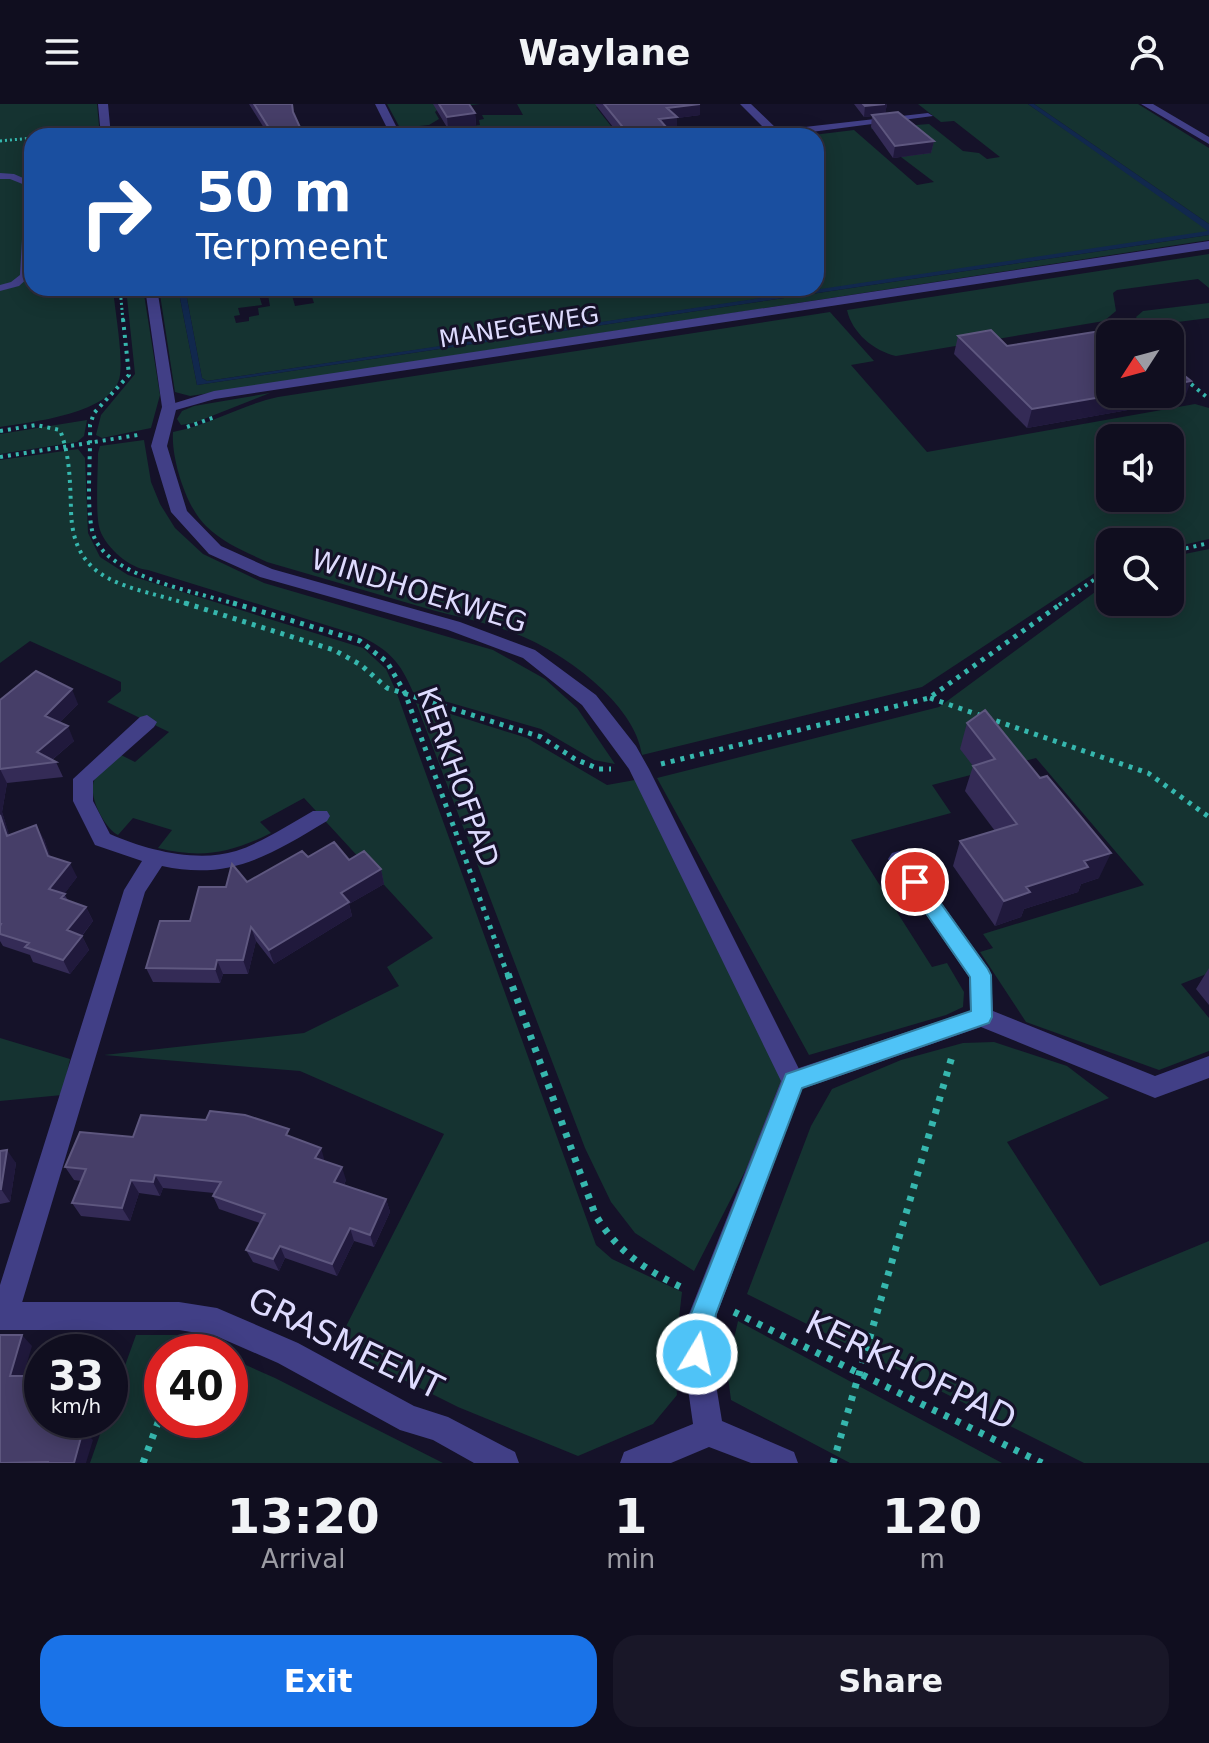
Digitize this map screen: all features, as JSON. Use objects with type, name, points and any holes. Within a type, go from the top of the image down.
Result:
[{"type":"street","points":[[103,104],[105,128]]},
{"type":"street","points":[[380,104],[392,128]]},
{"type":"street","points":[[745,104],[770,128]]},
{"type":"street","points":[[1146,104],[1209,141]]},
{"type":"street","points":[[820,128],[928,116]]},
{"type":"street","name":"MANEGEWEG","points":[[169,407],[214,395],[1209,245]]},
{"type":"street","name":"WINDHOEKWEG","points":[[152,296],[169,407],[159,446],[179,512],[215,550],[266,573],[454,626],[529,654],[589,700],[629,751],[639,769],[793,1081]]},
{"type":"street","points":[[147,722],[86,776],[81,793],[93,826],[102,839],[186,865],[236,861],[320,816]]},
{"type":"street","name":"GRASMEENT","points":[[156,857],[135,890],[2,1316],[179,1316],[238,1328],[410,1420],[438,1427],[504,1463]]},
{"type":"street","points":[[899,859],[980,975],[982,1017]]},
{"type":"street","points":[[709,1432],[697,1354],[701,1324],[793,1081],[982,1017],[1155,1087],[1209,1067]]},
{"type":"street","points":[[635,1463],[709,1432],[741,1442],[783,1463]]},
{"type":"lane","points":[[0,176],[24,180]]},
{"type":"lane","points":[[0,288],[15,284],[24,277]]},
{"type":"path","points":[[0,141],[24,139]]},
{"type":"path","points":[[90,442],[94,413],[129,375],[121,296]]},
{"type":"path","points":[[1184,379],[1209,399]]},
{"type":"path","points":[[0,457],[164,431]]},
{"type":"path","name":"KERKHOFPAD","points":[[90,442],[92,531],[103,554],[132,572],[360,641],[376,648],[394,669],[595,1214],[624,1256],[664,1280]]},
{"type":"path","points":[[1184,549],[1209,543]]},
{"type":"path","points":[[929,698],[1148,773],[1209,817]]},
{"type":"path","points":[[833,1463],[953,1052],[949,1042]]},
{"type":"path","name":"KERKHOFPAD","points":[[758,1324],[1042,1463]]},
{"type":"path","points":[[143,1463],[152,1438]]},
{"type":"green space","points":[[0,104],[97,104],[99,128],[24,128],[24,296],[114,296],[120,375],[115,388],[88,407],[50,419],[0,427]]},
{"type":"green space","points":[[387,104],[481,104],[438,109],[435,112],[439,119],[429,125],[400,128]]},
{"type":"green space","points":[[517,104],[619,104],[596,107],[612,128],[465,127],[480,125],[479,120],[484,119],[482,115],[523,115]]},
{"type":"green space","points":[[918,104],[1028,104],[1209,229],[1208,232],[824,289],[824,134],[854,130],[917,185],[934,182],[901,157],[931,152],[897,127],[929,124],[963,151],[979,153],[987,159],[1000,157],[954,121],[941,122]]},
{"type":"green space","points":[[1034,104],[1138,104],[1209,148],[1209,224]]},
{"type":"green space","points":[[1209,235],[1209,240],[190,396],[175,392],[160,296],[180,296],[197,385],[797,296],[824,296],[824,292]]},
{"type":"green space","points":[[1209,254],[1209,288],[1198,279],[1117,290],[1113,293],[1116,311],[1105,320],[896,356],[865,340],[847,310]]},
{"type":"green space","points":[[127,296],[144,296],[160,395],[151,428],[102,438],[96,435],[101,415],[135,374]]},
{"type":"green space","points":[[187,296],[259,296],[262,305],[238,308],[240,315],[234,316],[236,323],[249,321],[249,317],[259,315],[258,308],[270,306],[268,296],[292,296],[295,306],[314,303],[312,296],[778,296],[207,381],[202,378]]},
{"type":"green space","points":[[1209,303],[1209,318],[1184,321],[1138,320],[1136,317],[1143,311]]},
{"type":"green space","points":[[830,312],[874,361],[851,365],[927,452],[1195,404],[1209,408],[1209,539],[1184,545],[1184,528],[1096,528],[1096,572],[922,687],[642,755],[626,717],[611,698],[574,666],[533,641],[494,626],[267,562],[227,542],[206,526],[192,507],[181,482],[174,455],[173,432],[278,397]]},
{"type":"green space","points":[[270,393],[194,423],[181,425],[177,419],[182,411],[194,406]]},
{"type":"green space","points":[[87,420],[84,436],[77,442],[0,454],[0,434]]},
{"type":"green space","points":[[144,440],[151,482],[160,504],[175,528],[203,554],[264,583],[493,650],[545,679],[577,708],[615,764],[594,760],[541,729],[413,692],[392,657],[358,635],[141,569],[127,562],[108,544],[98,523],[98,453],[100,446]]},
{"type":"green space","points":[[78,449],[85,458],[88,533],[100,557],[128,575],[363,648],[386,669],[596,1245],[612,1259],[682,1292],[674,1361],[677,1395],[653,1424],[578,1456],[458,1407],[336,1346],[444,1134],[300,1071],[104,1055],[304,1033],[399,986],[387,967],[433,938],[304,798],[260,822],[271,833],[216,852],[189,853],[158,848],[172,830],[133,818],[118,835],[107,825],[94,800],[96,777],[121,755],[135,762],[169,732],[107,702],[121,691],[121,682],[30,641],[0,663],[0,460]]},
{"type":"green space","points":[[1209,549],[1209,973],[1181,984],[1209,1018],[1209,1051],[1159,1070],[1026,1022],[980,952],[993,948],[983,934],[1144,885],[1036,758],[932,785],[951,813],[851,840],[932,967],[947,963],[964,992],[963,1007],[946,1015],[809,1055],[657,778],[939,707],[1096,591],[1096,616],[1184,616],[1184,554]]},
{"type":"green space","points":[[416,703],[527,738],[607,785],[635,780],[794,1076],[694,1271],[635,1233],[611,1202],[585,1148]]},
{"type":"green space","points":[[0,1038],[70,1059],[62,1095],[0,1101]]},
{"type":"green space","points":[[994,1042],[1067,1066],[1109,1098],[1007,1142],[1100,1286],[1209,1241],[1209,1463],[1084,1463],[747,1294],[811,1126],[832,1089],[901,1060],[963,1043]]},
{"type":"green space","points":[[738,1321],[1002,1463],[850,1463],[731,1400],[727,1370]]},
{"type":"green space","points":[[136,1335],[144,1335],[144,1438],[248,1438],[248,1366],[443,1463],[90,1463],[99,1438],[128,1438],[128,1357]]},
{"type":"water","points":[[1028,104],[1034,104],[1209,224],[1209,235],[824,292],[824,289],[1208,231]]},
{"type":"water","points":[[180,296],[187,296],[202,378],[207,381],[774,296],[797,296],[197,385]]},
{"type":"building","points":[[254,104],[292,104],[300,128],[269,128]]},
{"type":"building","points":[[439,104],[469,104],[475,113],[447,117]]},
{"type":"building","points":[[604,104],[700,104],[667,108],[677,117],[659,119],[667,128],[624,128]]},
{"type":"building","points":[[898,112],[934,141],[895,146],[872,115]]},
{"type":"building","points":[[991,330],[1007,346],[1096,332],[1096,398],[1032,409],[958,336]]},
{"type":"building","points":[[36,671],[72,689],[45,716],[68,726],[37,752],[56,762],[0,769],[0,700]]},
{"type":"building","points":[[985,710],[1040,778],[1047,776],[1111,853],[1084,861],[1088,867],[1026,887],[1030,892],[1004,901],[960,841],[1017,824],[973,766],[995,759],[967,723]]},
{"type":"building","points":[[0,815],[7,836],[36,825],[48,856],[70,863],[49,889],[65,894],[61,898],[86,907],[67,930],[82,936],[63,960],[25,947],[29,943],[0,934]]},
{"type":"building","points":[[334,842],[349,860],[364,851],[381,869],[341,893],[349,902],[269,950],[251,927],[243,960],[217,960],[215,969],[146,968],[160,921],[190,921],[199,887],[226,887],[232,864],[247,882],[302,851],[308,857]]},
{"type":"building","points":[[210,1111],[245,1115],[289,1129],[286,1135],[321,1148],[315,1158],[342,1167],[334,1182],[386,1199],[370,1235],[350,1228],[332,1264],[280,1246],[273,1259],[246,1250],[265,1214],[213,1196],[221,1182],[155,1175],[153,1182],[131,1180],[122,1208],[72,1203],[86,1169],[65,1167],[80,1132],[133,1137],[141,1115],[206,1120]]},
{"type":"building","points":[[7,1150],[1,1189],[0,1189],[0,1151]]},
{"type":"building","points":[[0,1335],[22,1335],[10,1376],[24,1376],[24,1438],[81,1438],[74,1463],[0,1463]]},
{"type":"route","points":[[697,1354],[703,1314],[793,1081],[982,1017],[980,975],[915,882]]}]
